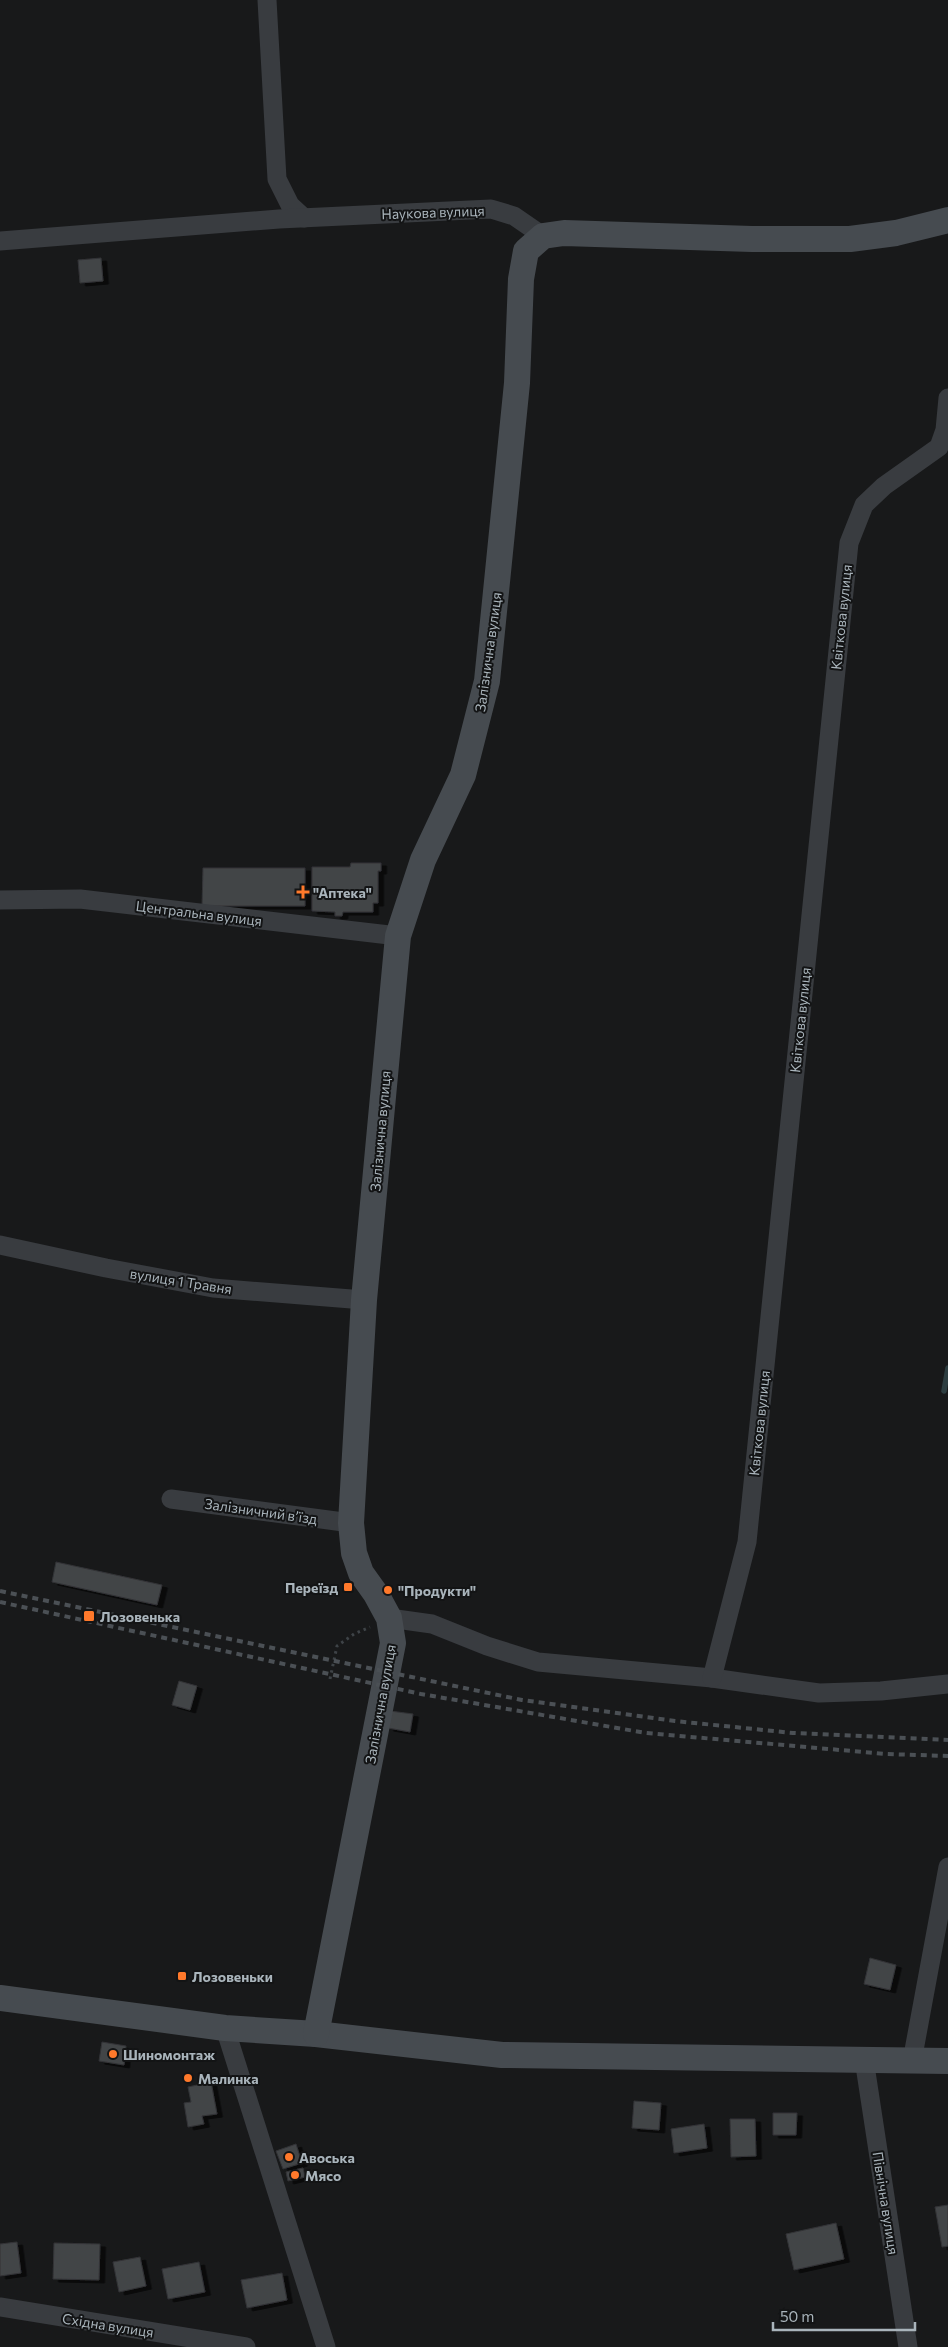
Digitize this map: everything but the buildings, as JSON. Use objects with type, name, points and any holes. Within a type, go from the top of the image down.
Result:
[{"type":"street","points":[[267,0],[277,179],[290,205],[304,218]]},
{"type":"street","name":"Наукова вулиця","points":[[0,242],[304,218],[491,209],[514,216],[543,236]]},
{"type":"street","points":[[543,236],[564,233],[752,239],[850,239],[896,233],[948,220]]},
{"type":"street","name":"Залізнична вулиця","points":[[316,2034],[393,1643],[389,1618],[376,1594],[361,1573],[354,1553],[351,1522],[364,1300],[398,936],[423,860],[463,775],[487,681],[517,383],[521,279],[526,251],[543,236]]},
{"type":"street","name":"Квіткова вулиця","points":[[712,1678],[747,1542],[849,543],[864,505],[884,486],[939,447],[945,430],[948,398]]},
{"type":"street","name":"Центральна вулиця","points":[[0,900],[80,899],[398,936]]},
{"type":"street","name":"вулиця 1 Травня","points":[[0,1244],[106,1268],[213,1288],[364,1300]]},
{"type":"street","name":"Залізничний в’їзд","points":[[171,1498],[351,1522]]},
{"type":"street","points":[[389,1618],[432,1624],[487,1646],[538,1662],[712,1678],[819,1692],[882,1691],[948,1684]]},
{"type":"street","points":[[912,2061],[948,1867]]},
{"type":"street","points":[[0,1998],[225,2028],[316,2034],[502,2055],[948,2061]]},
{"type":"street","points":[[225,2028],[326,2347]]},
{"type":"street","name":"Північна вулиця","points":[[864,2059],[908,2347]]},
{"type":"street","name":"Східна вулиця","points":[[0,2307],[246,2347]]},
{"type":"path","points":[[330,1679],[337,1646],[354,1634],[389,1618]]},
{"type":"waterway","points":[[944,1391],[948,1368]]},
{"type":"railway","points":[[0,1591],[522,1700],[675,1721],[793,1733],[948,1740]]},
{"type":"railway","points":[[0,1602],[421,1694],[646,1733],[886,1754],[948,1756]]},
{"type":"place","name":"\"Аптека\"","points":[[303,892]]},
{"type":"place","name":"Переїзд","points":[[348,1587]]},
{"type":"place","name":"\"Продукти\"","points":[[388,1590]]},
{"type":"place","name":"Лозовенька","points":[[89,1616]]},
{"type":"place","name":"Лозовеньки","points":[[182,1976]]},
{"type":"place","name":"Шиномонтаж","points":[[113,2054]]},
{"type":"place","name":"Малинка","points":[[188,2078]]},
{"type":"place","name":"Авоська","points":[[289,2157]]},
{"type":"place","name":"Мясо","points":[[295,2175]]}]
